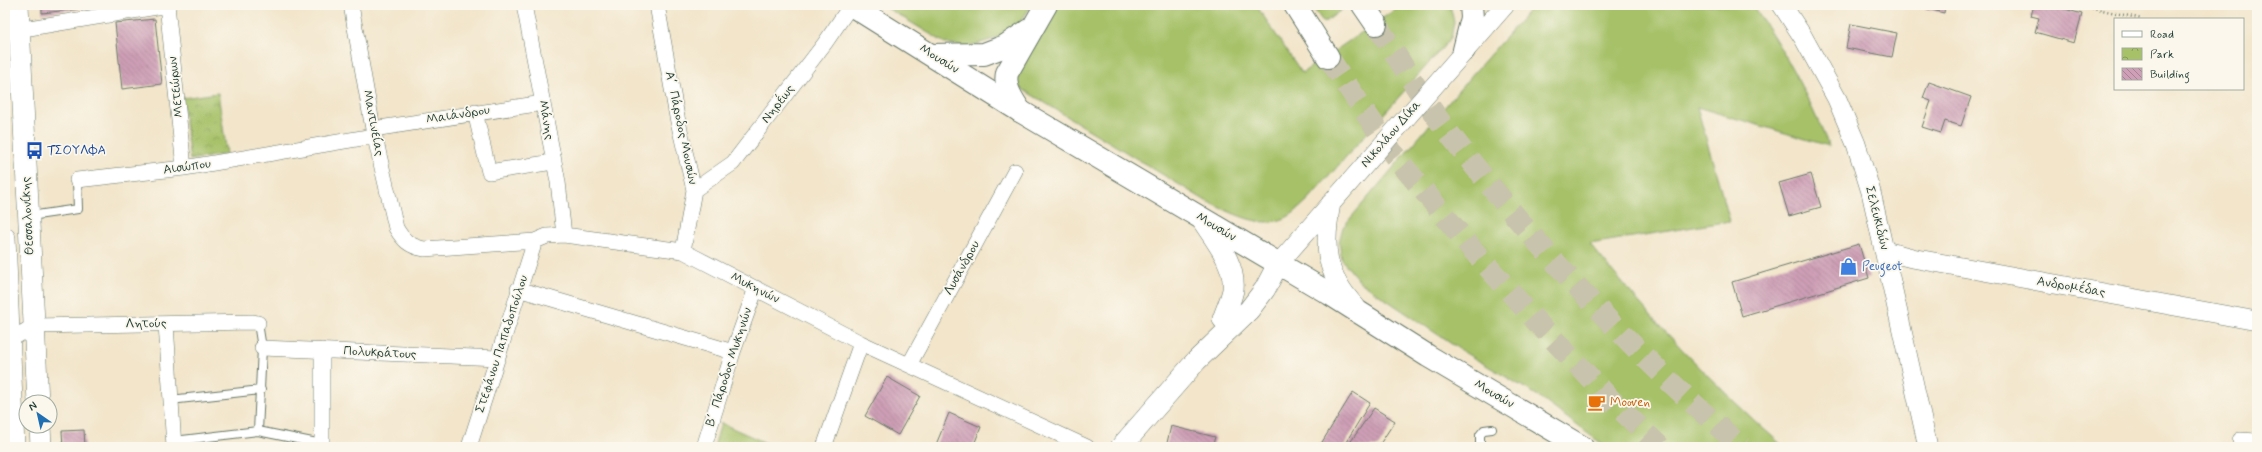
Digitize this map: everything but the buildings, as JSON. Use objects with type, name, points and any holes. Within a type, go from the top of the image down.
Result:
[{"type":"main road","name":"Θεσσαλονίκης","points":[[18,5],[12,31],[28,216],[38,394]]},
{"type":"main road","name":"Μουσών","points":[[851,5],[1020,111],[1582,447]]},
{"type":"main road","points":[[1020,111],[1005,83],[1007,73],[1030,29],[1046,5]]},
{"type":"main road","points":[[1295,5],[1328,57]]},
{"type":"main road","points":[[1363,5],[1376,24]]},
{"type":"main road","points":[[1464,50],[1472,18],[1471,5]]},
{"type":"main road","points":[[932,55],[984,54],[1005,46],[1030,29]]},
{"type":"main road","points":[[1201,218],[1226,258],[1233,279],[1232,291],[1223,319]]},
{"type":"main road","name":"Θεσσαλονίκης","points":[[5,238],[7,340],[14,447]]},
{"type":"main road","name":"Νικολάου Δίκα","points":[[1196,361],[1223,319],[1253,284],[1278,264]]},
{"type":"main road","name":"Νικολάου Δίκα","points":[[1121,447],[1196,361],[1249,310],[1265,289],[1278,264]]},
{"type":"main road","points":[[40,434],[41,447]]},
{"type":"street","points":[[12,31],[168,5]]},
{"type":"street","name":"Μετεώρων","points":[[168,5],[184,168]]},
{"type":"street","name":"Μαντινείας","points":[[351,5],[374,132],[396,228],[402,238]]},
{"type":"street","name":"Μάνης","points":[[524,5],[558,182],[564,235]]},
{"type":"street","name":"Α΄ Πάροδος Μουσών","points":[[657,5],[677,117],[694,190],[683,250]]},
{"type":"street","name":"Νηρέως","points":[[694,190],[733,163],[825,43],[851,5]]},
{"type":"street","name":"Νικολάου Δίκα","points":[[1278,264],[1505,5]]},
{"type":"street","name":"Σελευκιδών","points":[[1782,5],[1803,37],[1837,99],[1856,144],[1872,192],[1928,447]]},
{"type":"street","name":"Μαιάνδρου","points":[[374,132],[475,112],[543,103]]},
{"type":"street","points":[[475,112],[489,172],[553,162]]},
{"type":"street","name":"Αισώπου","points":[[76,180],[184,168],[374,132]]},
{"type":"street","name":"Λυσάνδρου","points":[[909,365],[1015,171]]},
{"type":"street","points":[[1331,203],[1326,244],[1332,273],[1346,297],[1363,315]]},
{"type":"street","name":"Μυκηνών","points":[[402,238],[411,246],[424,249],[535,241],[547,236],[564,235],[683,250],[861,343],[1088,447]]},
{"type":"street","name":"Στεφάνου Παπαδοπούλου","points":[[468,447],[498,358],[518,289],[535,241]]},
{"type":"street","name":"Ανδρομέδας","points":[[1885,251],[1912,258],[2257,321]]},
{"type":"street","name":"Β΄ Πάροδος Μυκηνών","points":[[704,447],[733,352],[756,288]]},
{"type":"street","points":[[518,289],[733,352]]},
{"type":"street","name":"Λητούς","points":[[34,326],[258,323]]},
{"type":"street","points":[[166,324],[174,444]]},
{"type":"street","points":[[7,340],[34,326]]},
{"type":"street","points":[[824,447],[861,343]]},
{"type":"street","name":"Πολυκράτους","points":[[262,348],[498,358]]},
{"type":"street","points":[[322,350],[322,446]]},
{"type":"street","points":[[2240,440],[2257,440]]},
{"type":"lane","name":"Αισώπου","points":[[28,216],[78,209],[76,180]]},
{"type":"lane","points":[[258,323],[262,348],[258,431]]},
{"type":"lane","points":[[170,400],[261,390]]},
{"type":"lane","points":[[1480,447],[1480,435],[1484,430],[1492,429]]},
{"type":"lane","points":[[174,444],[258,431],[322,446]]},
{"type":"path","points":[[2080,5],[2138,18]]},
{"type":"green space","points":[[882,5],[1032,5],[1019,24],[1000,37],[968,47],[945,43]]},
{"type":"green space","points":[[1054,5],[1256,5],[1302,73],[1396,9],[1394,5],[1450,5],[1454,22],[1451,38],[1308,200],[1289,216],[1269,222],[1247,219],[1206,201],[1009,81]]},
{"type":"green space","points":[[1311,5],[1343,5],[1345,7],[1324,23]]},
{"type":"green space","points":[[1534,5],[1752,5],[1775,38],[1813,109],[1829,146],[1697,107],[1730,221],[1590,244],[1635,298],[1682,350],[1784,447],[1606,447],[1535,394],[1462,351],[1360,282],[1342,260],[1339,242],[1343,227],[1471,76]]},
{"type":"green space","points":[[218,93],[227,154],[190,160],[182,98]]},
{"type":"green space","points":[[721,423],[775,447],[714,447]]},
{"type":"tunnel","points":[[1376,24],[1439,120],[1544,250],[1582,292],[1660,372],[1742,447]]},
{"type":"tunnel","points":[[1328,57],[1394,155],[1472,249],[1536,321],[1613,402],[1660,447]]},
{"type":"place","name":"ΤΣΟΥΛΦΑ","points":[[34,150]]},
{"type":"place","name":"Peugeot","points":[[1849,266]]},
{"type":"place","name":"Mooven","points":[[1597,402]]}]
